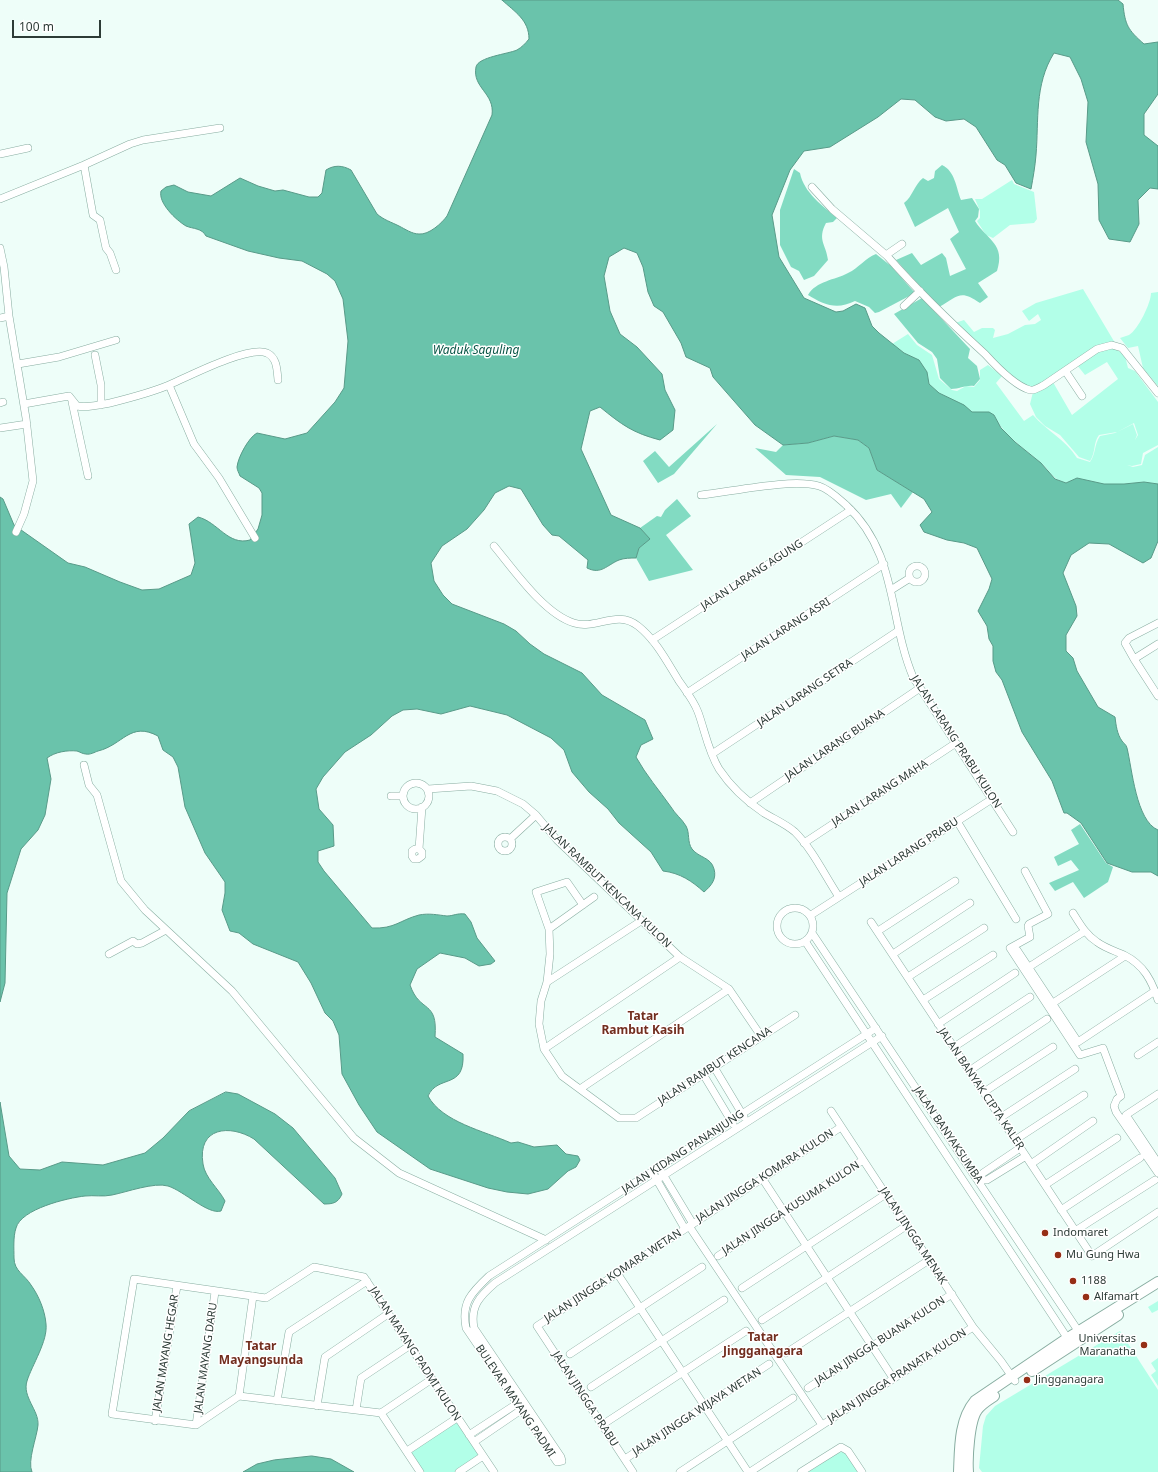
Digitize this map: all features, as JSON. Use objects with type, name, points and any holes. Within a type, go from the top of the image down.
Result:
[{"type":"street","points":[[0,199],[84,165],[130,144],[143,140],[220,128]]},
{"type":"street","points":[[0,154],[28,148]]},
{"type":"street","points":[[84,165],[93,215],[100,220],[106,248],[110,253],[116,270]]},
{"type":"street","points":[[812,187],[832,209],[886,255],[920,291],[995,364],[1012,379],[1029,390],[1044,385],[1066,372],[1097,349],[1112,345],[1122,348],[1158,393]]},
{"type":"street","points":[[886,255],[902,244]]},
{"type":"street","points":[[0,248],[4,266],[9,316],[27,424],[33,481],[24,514],[16,532]]},
{"type":"street","points":[[904,306],[920,291]]},
{"type":"street","points":[[0,318],[9,316]]},
{"type":"street","points":[[18,364],[59,356],[116,340]]},
{"type":"street","points":[[24,404],[69,396],[79,406],[101,404],[133,397],[169,385],[218,363],[258,351],[267,353],[275,361],[278,380]]},
{"type":"street","points":[[95,355],[101,385],[101,404]]},
{"type":"street","points":[[1066,372],[1082,396]]},
{"type":"street","points":[[169,385],[194,444],[220,478],[255,538]]},
{"type":"street","points":[[72,398],[88,476]]},
{"type":"street","points":[[0,428],[27,424]]},
{"type":"street","name":"JALAN LARANG PRABU KULON","points":[[701,495],[784,485],[819,486],[826,489],[851,510],[867,531],[884,564],[891,590],[898,631],[906,659],[920,688],[1013,832]]},
{"type":"street","name":"JALAN LARANG AGUNG","points":[[652,640],[851,510]]},
{"type":"street","points":[[494,546],[539,598],[558,615],[581,625],[613,618],[624,619],[636,624],[652,640],[697,711],[718,768],[737,793],[794,831],[804,843],[839,897]]},
{"type":"street","name":"JALAN LARANG ASRI","points":[[687,694],[884,564]]},
{"type":"street","points":[[891,590],[910,578]]},
{"type":"street","points":[[1158,623],[1126,640],[1125,643],[1158,696]]},
{"type":"street","name":"JALAN LARANG SETRA","points":[[712,754],[898,631]]},
{"type":"street","points":[[1134,659],[1158,644]]},
{"type":"street","name":"JALAN LARANG BUANA","points":[[750,803],[920,688]]},
{"type":"street","name":"JALAN LARANG MAHA","points":[[804,843],[956,743]]},
{"type":"street","points":[[84,765],[89,785],[97,795],[122,881],[145,910],[232,991],[354,1138],[399,1172],[546,1240]]},
{"type":"street","points":[[418,782],[428,789],[429,796],[426,804],[418,809],[409,807],[403,800],[403,796],[403,791],[409,784],[418,782]]},
{"type":"street","name":"JALAN RAMBUT KENCANA KULON","points":[[428,789],[471,786],[497,791],[523,804],[536,815],[555,838],[680,957],[729,989],[762,1036]]},
{"type":"street","points":[[391,796],[403,796]]},
{"type":"street","name":"JALAN LARANG PRABU","points":[[810,915],[992,799]]},
{"type":"street","points":[[419,849],[422,806]]},
{"type":"street","points":[[510,839],[536,815]]},
{"type":"street","points":[[957,821],[1016,919]]},
{"type":"street","points":[[1025,871],[1048,914],[1029,924],[1030,937],[1010,948],[1080,1055],[1103,1048],[1121,1096],[1117,1099],[1114,1106],[1116,1112],[1156,1176],[1075,1231]]},
{"type":"street","points":[[878,931],[955,881]]},
{"type":"street","points":[[583,905],[566,882],[536,892],[548,929],[550,954],[547,982],[541,1001],[539,1024],[544,1049],[562,1076],[580,1089],[729,989]]},
{"type":"street","points":[[548,929],[594,897]]},
{"type":"street","points":[[893,954],[970,902]]},
{"type":"street","points":[[796,907],[804,910],[810,915],[813,921],[812,932],[805,942],[796,944],[788,943],[779,934],[777,921],[784,911],[796,907]]},
{"type":"street","points":[[1073,913],[1085,931],[1105,947],[1125,956],[1141,967],[1150,978],[1158,1000]]},
{"type":"street","points":[[547,982],[641,921]]},
{"type":"street","name":"JALAN BANYAK CIPTA KALER","points":[[871,922],[1092,1256],[1158,1212]]},
{"type":"street","points":[[908,977],[984,928]]},
{"type":"street","points":[[109,954],[133,941],[137,944],[142,943],[166,930]]},
{"type":"street","points":[[1029,967],[1085,931]]},
{"type":"street","name":"JALAN BANYAKSUMBA","points":[[812,932],[1081,1335]]},
{"type":"street","name":"JALAN BANYAKSUMBA","points":[[805,942],[1071,1342]]},
{"type":"street","points":[[1017,950],[1078,1042],[1155,991]]},
{"type":"street","points":[[923,1000],[993,955]]},
{"type":"street","points":[[1053,1003],[1125,956]]},
{"type":"street","points":[[544,1049],[680,957]]},
{"type":"street","points":[[938,1024],[1015,973]]},
{"type":"street","points":[[954,1047],[1030,997]]},
{"type":"street","name":"JALAN RAMBUT KENCANA","points":[[580,1089],[619,1118],[636,1118],[795,1015]]},
{"type":"street","points":[[969,1070],[1047,1019]]},
{"type":"street","name":"JALAN KIDANG PANANJUNG","points":[[489,1276],[876,1028]]},
{"type":"street","name":"JALAN KIDANG PANANJUNG","points":[[498,1281],[882,1036]]},
{"type":"street","points":[[1138,1055],[1158,1042]]},
{"type":"street","points":[[984,1092],[1053,1047]]},
{"type":"street","points":[[714,1068],[747,1121]]},
{"type":"street","points":[[1000,1118],[1075,1069]]},
{"type":"street","points":[[703,1074],[736,1128]]},
{"type":"street","points":[[1158,1094],[1126,1115],[1158,1162]]},
{"type":"street","points":[[1015,1140],[1084,1095]]},
{"type":"street","name":"JALAN JINGGA MENAK","points":[[831,1111],[973,1327],[999,1358],[1013,1378]]},
{"type":"street","points":[[1031,1164],[1093,1121]]},
{"type":"street","name":"JALAN JINGGA KOMARA KULON","points":[[689,1226],[841,1126]]},
{"type":"street","points":[[1045,1185],[1117,1138]]},
{"type":"street","points":[[978,1180],[983,1173],[1020,1148]]},
{"type":"street","points":[[978,1180],[987,1180],[1026,1156]]},
{"type":"street","points":[[1061,1210],[1140,1158]]},
{"type":"street","name":"JALAN JINGGA KUSUMA KULON","points":[[718,1256],[864,1160]]},
{"type":"street","points":[[659,1167],[664,1174],[689,1226]]},
{"type":"street","points":[[652,1172],[822,1425]]},
{"type":"street","points":[[762,1178],[893,1378]]},
{"type":"street","points":[[742,1288],[886,1194]]},
{"type":"street","name":"JALAN JINGGA KOMARA WETAN","points":[[538,1326],[689,1226]]},
{"type":"street","points":[[762,1320],[906,1226]]},
{"type":"street","points":[[786,1353],[929,1260]]},
{"type":"street","name":"JALAN MAYANG PADMI KULON","points":[[155,1421],[112,1414],[134,1279],[266,1298],[314,1267],[364,1277],[494,1472]]},
{"type":"street","points":[[570,1354],[702,1267]]},
{"type":"street","points":[[497,1272],[498,1281]]},
{"type":"street","points":[[617,1273],[749,1472]]},
{"type":"street","name":"BULEVAR MAYANG PADMI","points":[[489,1276],[476,1288],[467,1302],[463,1316],[466,1328],[522,1405],[562,1457],[561,1462],[556,1461],[522,1405],[474,1328],[473,1308],[480,1296],[498,1281]]},
{"type":"street","points":[[277,1401],[289,1332],[367,1281]]},
{"type":"street","points":[[959,1472],[961,1443],[966,1415],[969,1407],[974,1401],[1071,1342],[1158,1282]]},
{"type":"street","name":"JALAN MAYANG HEGAR","points":[[155,1421],[177,1286]]},
{"type":"street","points":[[1081,1335],[1158,1289]]},
{"type":"street","name":"JALAN MAYANG DARU","points":[[196,1425],[216,1292]]},
{"type":"street","name":"JALAN JINGGA BUANA KULON","points":[[808,1388],[952,1294]]},
{"type":"street","points":[[239,1396],[254,1296]]},
{"type":"street","points":[[591,1388],[724,1300]]},
{"type":"street","points":[[317,1406],[325,1357],[388,1314]]},
{"type":"street","name":"JALAN JINGGA PRABU","points":[[538,1326],[633,1472]]},
{"type":"street","name":"JALAN JINGGA PRANATA KULON","points":[[749,1472],[973,1327]]},
{"type":"street","points":[[602,1425],[746,1330]]},
{"type":"street","points":[[356,1410],[361,1378],[409,1346]]},
{"type":"street","name":"JALAN JINGGA WIJAYA WETAN","points":[[625,1459],[769,1364]]},
{"type":"street","points":[[968,1472],[971,1431],[976,1411],[984,1402],[1013,1378]]},
{"type":"street","points":[[155,1421],[196,1425],[239,1396],[381,1413],[432,1379]]},
{"type":"street","points":[[680,1472],[793,1398]]},
{"type":"street","points":[[469,1435],[522,1405]]},
{"type":"street","points":[[474,1442],[522,1405]]},
{"type":"street","points":[[381,1413],[420,1472]]},
{"type":"street","points":[[407,1451],[457,1418]]},
{"type":"street","points":[[801,1472],[841,1447],[848,1451],[862,1472]]},
{"type":"street","points":[[459,1472],[483,1456]]},
{"type":"shaded area","points":[[942,165],[950,171],[961,200],[972,198],[979,209],[978,217],[975,221],[994,243],[999,254],[997,271],[978,283],[988,297],[980,303],[968,296],[963,295],[955,297],[939,307],[896,260],[912,253],[921,265],[942,253],[946,258],[950,276],[966,269],[950,239],[959,232],[948,208],[915,227],[904,203],[923,178],[928,181],[934,178],[935,171]]},
{"type":"shaded area","points":[[794,169],[800,173],[802,180],[810,193],[820,204],[837,218],[833,222],[826,223],[823,229],[822,238],[828,260],[814,276],[804,280],[799,271],[791,267],[780,245],[780,210]]},
{"type":"shaded area","points":[[1012,180],[1014,184],[1034,192],[1037,219],[1034,223],[1010,225],[993,238],[986,235],[977,221],[980,218],[980,211],[975,199],[982,199]]},
{"type":"shaded area","points":[[876,254],[891,266],[915,293],[875,313],[869,307],[855,301],[836,306],[825,304],[808,295],[811,290],[826,281],[852,271]]},
{"type":"shaded area","points":[[1083,289],[1115,343],[1105,345],[1050,377],[1072,415],[1118,379],[1107,362],[1085,375],[1077,365],[1097,351],[1115,348],[1125,356],[1128,368],[1135,371],[1158,402],[1158,445],[1143,453],[1141,464],[1132,466],[1127,465],[1133,467],[1142,465],[1145,455],[1158,447],[1158,484],[1144,482],[1103,484],[1077,478],[1066,483],[1057,479],[1014,441],[998,423],[994,415],[972,412],[963,405],[939,393],[929,384],[927,372],[919,360],[904,353],[892,344],[908,334],[917,345],[932,355],[939,379],[952,390],[957,391],[966,386],[974,387],[980,380],[980,370],[988,365],[1002,376],[996,383],[1024,421],[1033,415],[1044,426],[1061,440],[1077,458],[1090,462],[1100,436],[1117,432],[1099,435],[1090,461],[1079,457],[1060,435],[1045,426],[1036,417],[1030,404],[1033,392],[1007,374],[955,323],[964,320],[974,332],[982,328],[993,328],[995,330],[993,338],[1008,334],[1025,325],[1035,324],[1041,320],[1038,314],[1029,321],[1022,311],[1036,303]],"holes":[[[1134,423],[1138,435],[1135,440],[1137,435],[1133,424],[1117,432]]]},
{"type":"shaded area","points":[[1158,292],[1158,386],[1143,368],[1138,346],[1128,348],[1120,338],[1133,332],[1146,309],[1151,293]]},
{"type":"shaded area","points":[[922,298],[970,349],[968,358],[977,366],[980,379],[974,386],[951,389],[940,378],[937,359],[932,352],[918,343],[894,314]]},
{"type":"shaded area","points":[[717,424],[674,474],[658,483],[643,461],[655,451],[669,467]]},
{"type":"shaded area","points":[[834,436],[858,440],[869,448],[877,470],[913,492],[901,508],[891,494],[866,500],[820,477],[786,475],[755,448],[776,452],[783,445],[808,443]]},
{"type":"shaded area","points":[[677,499],[691,516],[666,535],[693,570],[649,581],[636,558],[639,548],[649,539],[640,528],[657,516],[661,517],[665,510]]},
{"type":"shaded area","points":[[1080,824],[1106,863],[1113,867],[1108,882],[1084,898],[1073,882],[1055,891],[1049,883],[1079,870],[1071,860],[1058,866],[1054,857],[1079,844],[1071,830]]},
{"type":"shaded area","points":[[1158,1301],[1158,1310],[1152,1313],[1148,1307]]},
{"type":"shaded area","points":[[1120,1331],[1158,1390],[1158,1472],[982,1472],[979,1468],[983,1426],[986,1416],[995,1406]]},
{"type":"shaded area","points":[[1158,1358],[1158,1386],[1151,1375],[1156,1371],[1151,1363]]},
{"type":"shaded area","points":[[456,1422],[479,1455],[455,1472],[422,1472],[410,1453]]},
{"type":"shaded area","points":[[837,1453],[845,1453],[860,1472],[808,1472]]},
{"type":"water","name":"Waduk Saguling","points":[[502,0],[1118,0],[1123,4],[1126,22],[1134,35],[1144,44],[1158,42],[1158,94],[1144,114],[1144,135],[1158,146],[1158,189],[1150,188],[1138,200],[1139,224],[1130,242],[1109,239],[1099,220],[1098,184],[1086,142],[1088,102],[1081,79],[1070,57],[1054,53],[1043,78],[1040,90],[1035,168],[1031,189],[1016,183],[1005,165],[997,160],[976,127],[964,119],[946,121],[935,117],[915,100],[901,99],[878,117],[830,147],[804,151],[790,170],[772,215],[779,257],[804,298],[836,312],[843,311],[856,304],[865,308],[872,326],[879,333],[904,353],[919,360],[927,372],[929,384],[939,393],[964,405],[972,412],[989,412],[994,415],[1001,428],[1015,442],[1041,463],[1055,479],[1066,483],[1077,478],[1104,484],[1144,482],[1158,484],[1158,541],[1151,558],[1143,563],[1109,544],[1089,543],[1071,555],[1063,573],[1076,606],[1077,616],[1066,635],[1066,651],[1073,658],[1077,671],[1098,707],[1115,717],[1119,735],[1127,748],[1133,780],[1140,805],[1151,825],[1158,830],[1158,876],[1151,872],[1132,872],[1107,863],[1081,823],[1067,813],[1064,813],[1052,781],[1022,732],[1002,680],[996,672],[993,661],[993,646],[989,639],[987,626],[978,611],[989,589],[992,579],[977,548],[924,532],[920,525],[932,512],[924,499],[877,470],[869,448],[858,440],[834,436],[808,443],[783,445],[755,425],[713,377],[710,368],[686,357],[681,343],[663,312],[654,306],[648,292],[643,267],[637,253],[624,248],[609,257],[604,276],[610,311],[620,334],[637,347],[662,374],[665,390],[675,410],[673,430],[660,440],[628,428],[600,407],[590,411],[581,449],[611,515],[640,528],[650,539],[639,548],[636,558],[621,559],[600,570],[592,570],[587,568],[588,560],[559,536],[552,535],[543,525],[521,489],[509,486],[495,493],[484,510],[467,529],[442,546],[431,563],[434,581],[443,595],[452,604],[504,624],[516,631],[544,654],[582,673],[602,695],[645,720],[653,739],[641,745],[636,757],[648,776],[683,821],[688,832],[692,849],[708,860],[712,865],[715,873],[713,882],[704,892],[685,878],[663,871],[651,852],[619,823],[608,809],[589,792],[572,772],[564,750],[551,738],[507,715],[470,706],[441,714],[417,709],[403,710],[392,716],[371,735],[345,752],[323,777],[316,789],[319,809],[333,825],[334,846],[318,851],[318,862],[372,928],[392,926],[423,914],[447,916],[465,914],[471,922],[477,938],[495,961],[491,964],[479,966],[465,958],[440,953],[417,969],[410,985],[414,994],[431,1011],[434,1017],[435,1037],[463,1054],[460,1073],[432,1089],[428,1096],[434,1105],[443,1113],[465,1125],[511,1143],[518,1142],[534,1147],[557,1145],[566,1154],[578,1156],[580,1160],[576,1167],[568,1171],[548,1189],[528,1194],[488,1188],[430,1169],[377,1132],[359,1105],[342,1074],[339,1035],[333,1021],[325,1013],[311,983],[298,962],[253,944],[239,933],[230,931],[222,910],[225,882],[205,853],[185,807],[178,767],[173,757],[163,750],[158,736],[148,732],[140,731],[133,733],[107,748],[91,754],[85,754],[77,751],[65,751],[47,758],[51,779],[45,815],[38,830],[21,849],[7,893],[5,983],[0,1002],[0,497],[3,499],[14,525],[68,563],[85,567],[142,590],[159,589],[191,575],[195,563],[189,524],[198,517],[235,540],[250,540],[258,529],[262,515],[262,493],[259,488],[240,476],[237,467],[239,458],[247,443],[257,433],[285,439],[307,433],[335,402],[344,388],[348,341],[343,299],[335,281],[327,274],[302,261],[279,258],[248,251],[206,236],[200,230],[186,226],[177,220],[165,206],[162,201],[161,191],[166,187],[174,185],[188,192],[211,196],[240,178],[258,186],[275,191],[283,190],[309,197],[318,197],[322,193],[326,170],[335,166],[341,166],[351,170],[377,214],[388,221],[414,233],[423,234],[431,231],[447,216],[492,115],[490,101],[477,80],[476,67],[487,58],[517,50],[529,39],[527,27],[524,21]]},
{"type":"water","points":[[226,1092],[238,1094],[275,1114],[293,1128],[335,1178],[342,1194],[335,1202],[324,1204],[254,1139],[235,1131],[226,1131],[217,1132],[210,1136],[205,1142],[202,1152],[206,1174],[225,1201],[221,1211],[209,1209],[168,1186],[155,1185],[109,1196],[85,1196],[67,1199],[35,1210],[26,1215],[16,1228],[14,1239],[14,1262],[18,1270],[37,1294],[43,1309],[46,1324],[45,1338],[29,1375],[26,1387],[38,1419],[38,1425],[31,1455],[32,1472],[0,1472],[0,1102],[9,1156],[20,1169],[40,1170],[62,1162],[103,1165],[145,1153],[163,1138],[189,1111]]},
{"type":"water","points":[[312,1456],[331,1459],[354,1472],[243,1472],[257,1464],[274,1460]]},
{"type":"place","name":"Indomaret","points":[[1045,1233]]},
{"type":"place","name":"Mu Gung Hwa","points":[[1058,1255]]},
{"type":"place","name":"1188","points":[[1073,1281]]},
{"type":"place","name":"Alfamart","points":[[1086,1297]]},
{"type":"place","name":"Universitas Maranatha","points":[[1144,1345]]},
{"type":"place","name":"Jingganagara","points":[[1027,1380]]},
{"type":"district","name":"Tatar Rambut Kasih","points":[[643,1024]]},
{"type":"district","name":"Tatar Jingganagara","points":[[763,1345]]},
{"type":"district","name":"Tatar Mayangsunda","points":[[261,1354]]}]
